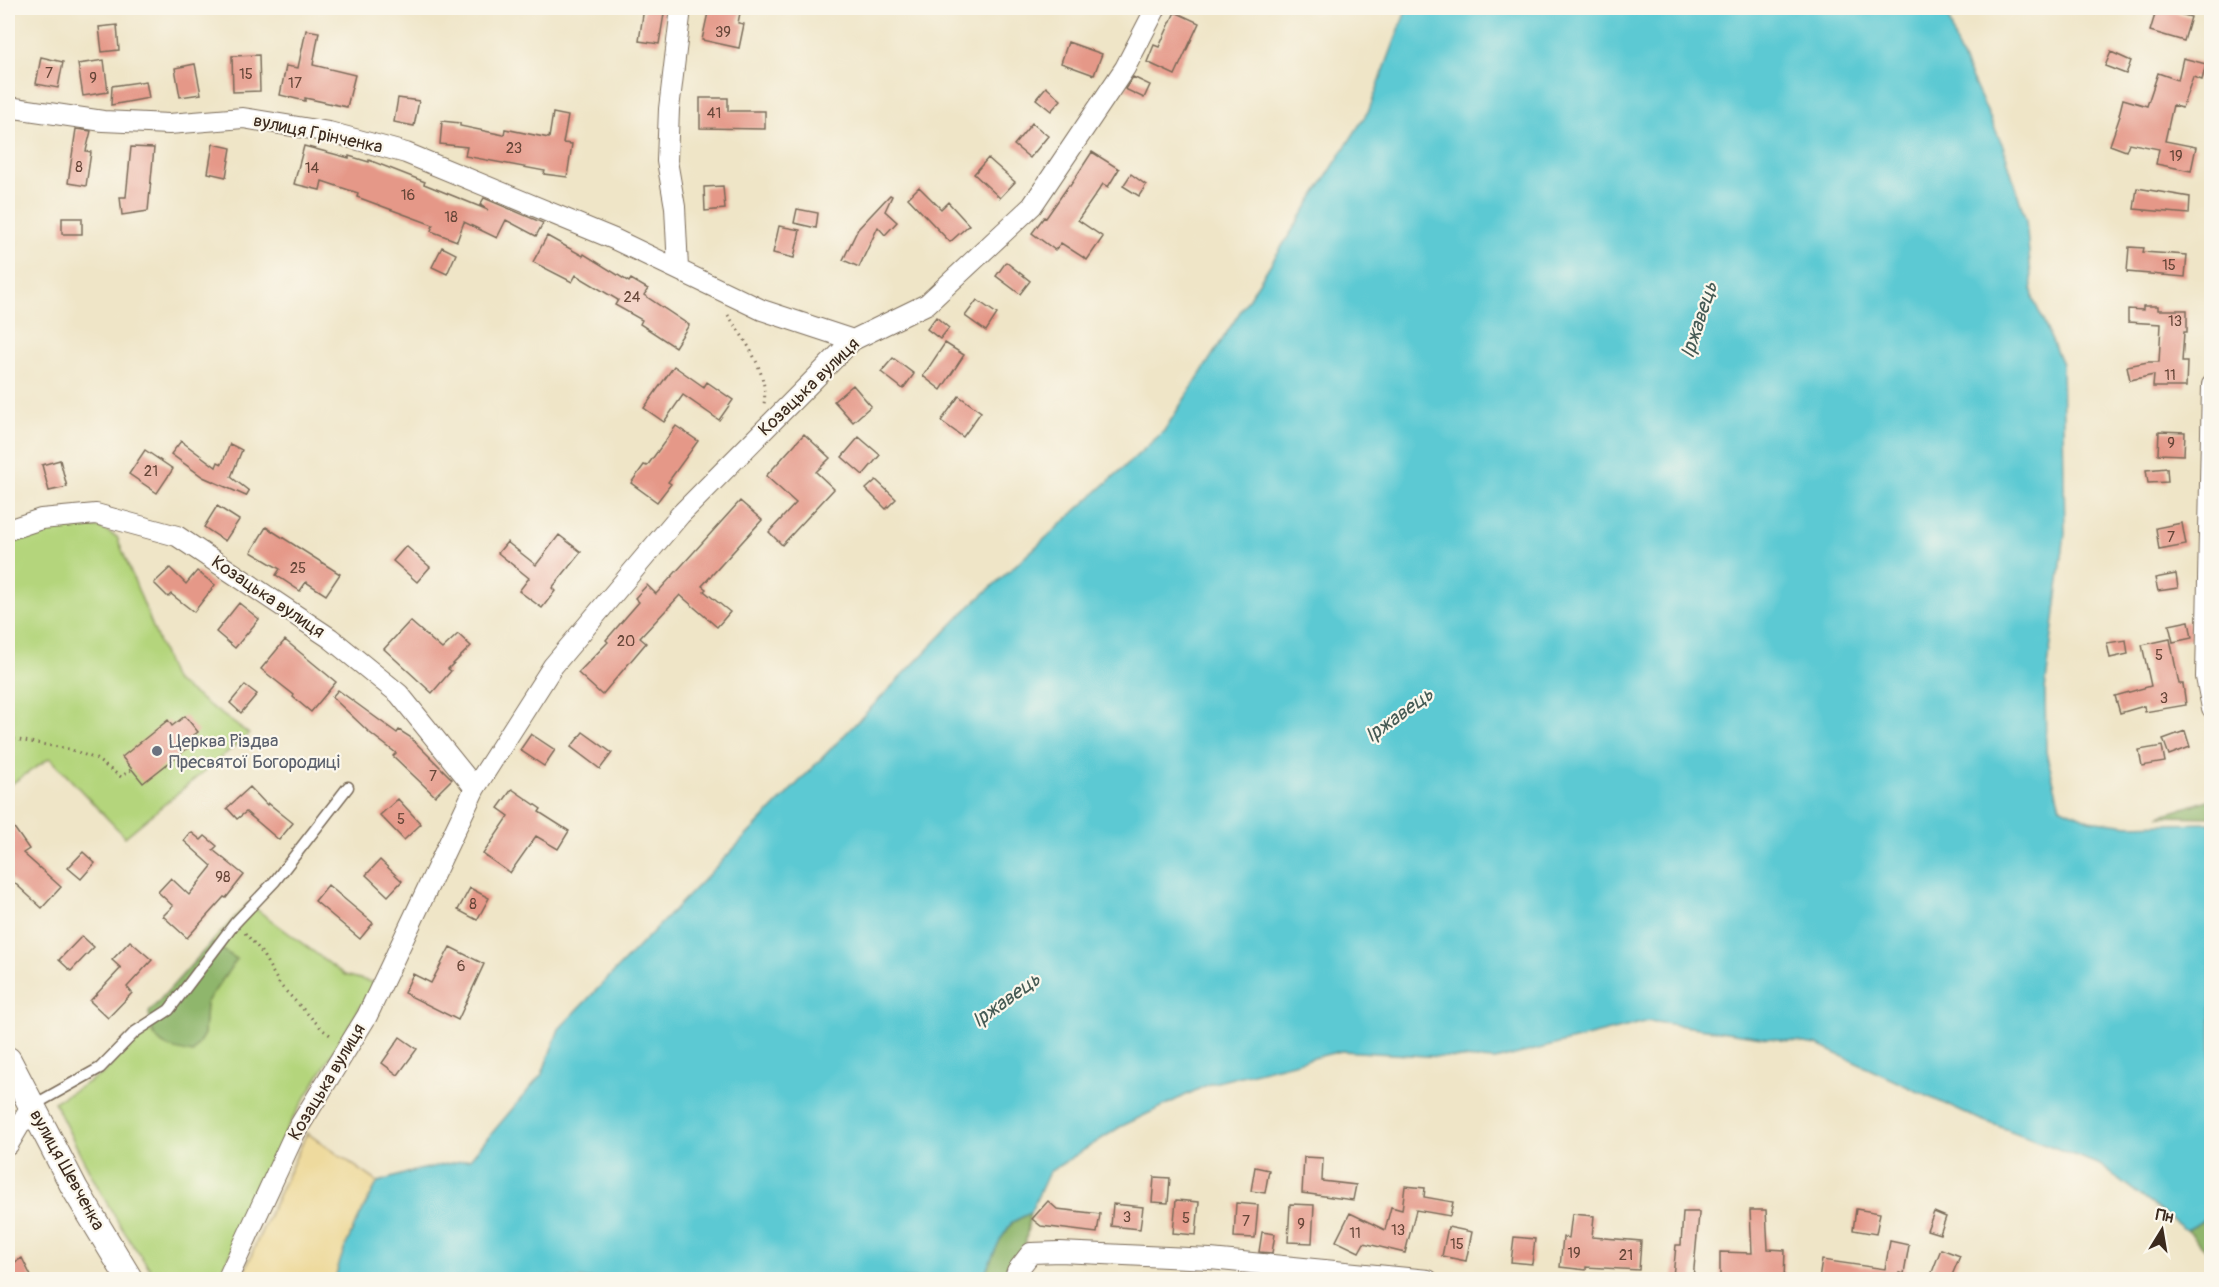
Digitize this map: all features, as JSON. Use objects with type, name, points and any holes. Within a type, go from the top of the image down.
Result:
[{"type":"street","points":[[678,268],[675,207],[667,161],[669,109],[681,8]]},
{"type":"street","name":"Козацька вулиця","points":[[227,1280],[295,1133],[367,1016],[475,788],[553,666],[680,515],[853,340],[927,304],[1032,206],[1125,68],[1156,8]]},
{"type":"street","name":"вулиця Грінченка","points":[[8,107],[103,121],[169,124],[243,118],[329,132],[406,153],[678,268],[709,286],[762,310],[853,340]]},
{"type":"street","points":[[2211,385],[2206,677],[2211,708]]},
{"type":"street","name":"Козацька вулиця","points":[[8,530],[41,519],[96,514],[177,537],[330,638],[399,694],[475,788]]},
{"type":"street","name":"вулиця Шевченка","points":[[8,1060],[75,1189],[130,1280]]},
{"type":"street","points":[[8,1145],[31,1106]]},
{"type":"street","points":[[1014,1280],[1017,1270],[1031,1253],[1060,1252],[1210,1259],[1428,1280]]},
{"type":"lane","points":[[31,1106],[99,1068],[135,1032],[170,1010],[236,923],[275,881],[348,787]]},
{"type":"path","points":[[709,286],[738,329],[762,373],[766,391],[759,434]]},
{"type":"path","points":[[8,738],[69,749],[96,759],[121,777],[132,769]]},
{"type":"path","points":[[236,923],[260,950],[280,985],[323,1030],[347,1048]]},
{"type":"green space","points":[[75,525],[101,528],[117,537],[174,680],[249,734],[125,837],[50,758],[8,786],[8,539],[43,528]]},
{"type":"green space","points":[[2211,799],[2211,817],[2159,816]]},
{"type":"green space","points":[[248,903],[345,975],[375,983],[287,1128],[219,1279],[158,1279],[114,1216],[54,1102],[104,1073],[138,1035],[151,1031],[162,1044],[170,1048],[204,1034],[206,1003],[236,959],[211,943]]},
{"type":"green space","points":[[211,943],[237,959],[206,1003],[204,1034],[193,1053],[174,1049],[156,1038],[149,1012]]},
{"type":"green space","points":[[1030,1213],[1025,1247],[1012,1258],[1005,1279],[982,1280],[1000,1240],[1013,1222]]},
{"type":"green space","points":[[2211,1216],[2211,1255],[2186,1230]]},
{"type":"sand","points":[[307,1133],[378,1182],[359,1217],[338,1266],[335,1279],[241,1280],[258,1239]]},
{"type":"water","name":"Іржавець","points":[[1407,8],[1946,8],[1957,47],[2003,146],[2026,221],[2033,298],[2062,364],[2065,533],[2045,691],[2046,752],[2060,807],[2089,820],[2129,825],[2211,823],[2211,1216],[2186,1230],[2100,1165],[1964,1113],[1818,1045],[1649,1021],[1495,1060],[1341,1051],[1209,1084],[1120,1127],[1049,1172],[1030,1213],[1012,1222],[1000,1240],[982,1279],[335,1279],[338,1266],[359,1217],[378,1182],[414,1171],[470,1159],[542,1074],[559,1029],[966,610],[1164,431],[1369,110]]},
{"type":"building","points":[[644,8],[665,8],[659,44],[639,41]]},
{"type":"building","points":[[709,8],[741,8],[738,23],[744,24],[739,48],[702,40]]},
{"type":"building","points":[[2157,8],[2191,17],[2184,41],[2150,31]]},
{"type":"building","points":[[1175,12],[1199,23],[1175,75],[1147,62],[1154,45],[1159,47]]},
{"type":"building","points":[[117,25],[119,50],[102,52],[99,27]]},
{"type":"building","points":[[306,30],[319,32],[313,65],[355,75],[347,107],[280,95],[286,66],[298,68]]},
{"type":"building","points":[[1068,42],[1102,54],[1094,75],[1061,63]]},
{"type":"building","points":[[2111,52],[2131,61],[2126,74],[2105,66]]},
{"type":"building","points":[[259,55],[260,91],[233,92],[232,56]]},
{"type":"building","points":[[41,57],[63,62],[58,88],[36,84]]},
{"type":"building","points":[[2183,58],[2206,64],[2202,80],[2193,77],[2182,108],[2173,105],[2165,141],[2196,147],[2191,171],[2156,164],[2159,149],[2129,143],[2126,151],[2110,145],[2123,99],[2147,106],[2158,73],[2178,80]]},
{"type":"building","points":[[104,60],[108,92],[83,96],[78,64]]},
{"type":"building","points":[[195,64],[201,94],[180,97],[175,68]]},
{"type":"building","points":[[1133,77],[1150,85],[1144,98],[1125,89]]},
{"type":"building","points":[[146,81],[149,98],[111,105],[112,86]]},
{"type":"building","points":[[1046,87],[1061,100],[1051,111],[1036,99]]},
{"type":"building","points":[[398,98],[419,101],[414,126],[394,122]]},
{"type":"building","points":[[700,98],[728,98],[728,111],[765,111],[765,129],[700,128]]},
{"type":"building","points":[[553,113],[568,116],[563,143],[572,144],[567,177],[465,156],[467,147],[440,144],[442,121],[460,123],[460,126],[504,135],[505,129],[549,138]]},
{"type":"building","points":[[1032,123],[1048,136],[1030,158],[1014,145]]},
{"type":"building","points":[[76,129],[91,131],[86,151],[91,152],[86,186],[68,183]]},
{"type":"building","points":[[213,144],[231,148],[226,177],[208,173]]},
{"type":"building","points":[[304,146],[349,158],[349,156],[369,162],[369,160],[488,210],[480,205],[484,198],[543,223],[536,236],[506,220],[497,238],[464,222],[457,241],[431,231],[433,225],[357,197],[358,193],[322,181],[320,190],[294,184]]},
{"type":"building","points":[[131,147],[154,148],[148,211],[122,215],[120,197],[126,197]]},
{"type":"building","points":[[1092,152],[1119,169],[1108,187],[1103,184],[1078,220],[1103,237],[1087,260],[1061,243],[1055,250],[1032,233],[1070,186]]},
{"type":"building","points":[[988,158],[1015,182],[1000,198],[974,174]]},
{"type":"building","points":[[1131,174],[1146,185],[1139,196],[1123,186]]},
{"type":"building","points":[[723,186],[725,209],[705,211],[704,187]]},
{"type":"building","points":[[919,187],[941,209],[948,202],[969,225],[950,242],[908,198]]},
{"type":"building","points":[[2137,188],[2190,197],[2189,214],[2134,209]]},
{"type":"building","points":[[890,195],[892,196],[885,211],[897,222],[885,235],[878,227],[859,267],[843,260],[858,229]]},
{"type":"building","points":[[797,209],[818,213],[816,228],[794,223]]},
{"type":"building","points":[[62,218],[82,218],[82,234],[62,234]]},
{"type":"building","points":[[779,226],[800,230],[794,258],[773,253]]},
{"type":"building","points":[[547,236],[583,256],[584,254],[629,282],[631,279],[648,289],[644,295],[689,325],[675,347],[640,324],[642,320],[615,305],[618,300],[576,275],[572,282],[533,262]]},
{"type":"building","points":[[442,247],[456,254],[447,274],[432,267]]},
{"type":"building","points":[[2129,247],[2144,248],[2143,252],[2187,255],[2185,277],[2127,272]]},
{"type":"building","points":[[1006,262],[1030,281],[1020,294],[996,276]]},
{"type":"building","points":[[977,300],[997,314],[986,331],[965,316]]},
{"type":"building","points":[[2143,306],[2158,306],[2158,310],[2187,310],[2187,332],[2184,332],[2182,362],[2187,362],[2186,387],[2153,387],[2154,375],[2130,380],[2127,366],[2159,362],[2161,324],[2128,322],[2128,309],[2143,310]]},
{"type":"building","points":[[936,317],[949,328],[940,339],[927,329]]},
{"type":"building","points":[[945,343],[964,355],[941,390],[923,376]]},
{"type":"building","points":[[893,358],[914,374],[903,389],[881,372]]},
{"type":"building","points":[[674,366],[704,387],[707,382],[733,400],[719,420],[683,395],[664,422],[644,408]]},
{"type":"building","points":[[853,385],[871,406],[853,422],[834,401]]},
{"type":"building","points":[[959,396],[981,412],[963,437],[941,421]]},
{"type":"building","points":[[676,426],[698,441],[668,482],[671,484],[657,502],[631,483],[644,465],[647,466]]},
{"type":"building","points":[[2159,431],[2185,432],[2184,455],[2158,454]]},
{"type":"building","points":[[804,434],[830,458],[816,472],[834,489],[782,545],[769,532],[796,503],[766,476]]},
{"type":"building","points":[[859,437],[880,455],[863,475],[842,457]]},
{"type":"building","points":[[181,441],[216,467],[218,462],[222,464],[230,444],[242,450],[231,477],[249,491],[246,496],[203,477],[171,454]]},
{"type":"building","points":[[145,450],[173,469],[157,493],[129,474]]},
{"type":"building","points":[[60,460],[67,487],[49,491],[42,465]]},
{"type":"building","points":[[2167,468],[2168,482],[2148,483],[2146,470]]},
{"type":"building","points":[[876,480],[896,499],[886,509],[866,489]]},
{"type":"building","points":[[740,501],[762,520],[702,586],[706,589],[704,591],[730,612],[717,627],[680,595],[640,638],[646,643],[602,695],[578,673],[608,642],[606,640],[639,602],[635,598],[647,585],[656,594]]},
{"type":"building","points":[[217,506],[239,520],[225,541],[204,527]]},
{"type":"building","points":[[2182,523],[2186,545],[2159,550],[2156,528]]},
{"type":"building","points":[[266,527],[340,574],[326,595],[306,582],[300,591],[276,575],[280,569],[251,552]]},
{"type":"building","points":[[559,535],[581,552],[552,588],[555,591],[542,608],[519,591],[529,578],[498,553],[507,542],[536,565]]},
{"type":"building","points":[[406,546],[430,567],[417,582],[393,561]]},
{"type":"building","points":[[170,568],[186,584],[197,571],[215,585],[194,612],[171,594],[168,597],[154,583]]},
{"type":"building","points":[[2176,574],[2178,588],[2158,591],[2155,578]]},
{"type":"building","points":[[239,603],[259,619],[235,648],[216,632]]},
{"type":"building","points":[[410,621],[442,649],[458,634],[471,646],[448,669],[451,671],[432,693],[384,649]]},
{"type":"building","points":[[2189,621],[2192,638],[2173,642],[2169,625]]},
{"type":"building","points":[[2170,639],[2179,684],[2183,684],[2186,705],[2145,712],[2144,706],[2120,713],[2115,696],[2151,686],[2142,645]]},
{"type":"building","points":[[285,640],[336,682],[311,712],[293,697],[294,695],[261,669]]},
{"type":"building","points":[[2126,640],[2128,654],[2110,658],[2107,643]]},
{"type":"building","points":[[245,685],[257,694],[241,713],[230,703]]},
{"type":"building","points":[[338,690],[397,733],[399,730],[410,737],[452,779],[435,796],[393,756],[396,753],[370,733],[332,697]]},
{"type":"building","name":"Церква Різдва Пресвятої Богородиці","points":[[185,716],[198,732],[185,742],[189,747],[143,783],[122,757],[168,720],[172,726]]},
{"type":"building","points":[[2185,731],[2190,747],[2169,755],[2163,739]]},
{"type":"building","points":[[583,732],[612,753],[600,769],[571,747]]},
{"type":"building","points":[[531,734],[555,750],[544,766],[520,750]]},
{"type":"building","points":[[2162,746],[2165,762],[2142,766],[2139,750]]},
{"type":"building","points":[[250,787],[267,805],[268,803],[293,823],[279,840],[246,812],[237,819],[227,808]]},
{"type":"building","points":[[512,789],[541,809],[539,812],[569,831],[558,849],[536,836],[510,873],[483,854],[509,816],[498,808]]},
{"type":"building","points":[[398,799],[421,824],[404,840],[380,815]]},
{"type":"building","points":[[8,819],[29,849],[23,853],[61,887],[42,908],[8,877]]},
{"type":"building","points":[[191,832],[201,840],[205,836],[217,846],[213,850],[244,875],[226,898],[224,897],[187,938],[163,916],[173,906],[158,892],[171,878],[189,895],[212,866],[184,841]]},
{"type":"building","points":[[83,852],[95,863],[81,879],[68,868]]},
{"type":"building","points":[[380,860],[402,881],[388,896],[366,875]]},
{"type":"building","points":[[328,885],[373,923],[360,939],[315,901]]},
{"type":"building","points":[[470,888],[489,898],[477,920],[458,910]]},
{"type":"building","points":[[82,936],[94,947],[71,971],[59,960]]},
{"type":"building","points":[[130,941],[152,960],[127,987],[132,993],[108,1018],[90,1001],[121,968],[112,960]]},
{"type":"building","points":[[450,947],[484,964],[458,1020],[404,993],[413,974],[431,983]]},
{"type":"building","points":[[400,1037],[417,1049],[398,1075],[382,1063]]},
{"type":"building","points":[[1304,1157],[1323,1158],[1322,1181],[1356,1185],[1353,1200],[1302,1193]]},
{"type":"building","points":[[1255,1167],[1269,1170],[1265,1193],[1251,1191]]},
{"type":"building","points":[[1154,1177],[1170,1178],[1168,1203],[1152,1202]]},
{"type":"building","points":[[1405,1186],[1425,1188],[1424,1197],[1453,1202],[1450,1216],[1416,1210],[1405,1253],[1364,1243],[1359,1252],[1336,1241],[1350,1213],[1385,1230],[1391,1207],[1402,1210]]},
{"type":"building","points":[[1176,1200],[1199,1202],[1196,1235],[1173,1233]]},
{"type":"building","points":[[1048,1201],[1057,1209],[1100,1214],[1097,1233],[1041,1226],[1032,1219]]},
{"type":"building","points":[[1236,1203],[1258,1205],[1255,1238],[1234,1237]]},
{"type":"building","points":[[1113,1204],[1143,1207],[1140,1229],[1111,1226]]},
{"type":"building","points":[[1290,1204],[1314,1205],[1312,1243],[1288,1242]]},
{"type":"building","points":[[1856,1209],[1880,1213],[1876,1234],[1853,1230]]},
{"type":"building","points":[[1750,1210],[1766,1210],[1768,1249],[1785,1250],[1784,1280],[1720,1280],[1720,1252],[1752,1253]]},
{"type":"building","points":[[1683,1212],[1699,1212],[1693,1279],[1673,1277],[1676,1245],[1681,1245]]},
{"type":"building","points":[[1934,1212],[1946,1217],[1940,1234],[1927,1230]]},
{"type":"building","points":[[1572,1214],[1594,1216],[1592,1237],[1641,1241],[1639,1270],[1586,1267],[1586,1270],[1560,1267],[1563,1237],[1569,1238]]},
{"type":"building","points":[[1448,1227],[1472,1232],[1466,1261],[1442,1256]]},
{"type":"building","points":[[1262,1232],[1275,1234],[1272,1253],[1259,1252]]},
{"type":"building","points":[[1514,1237],[1535,1239],[1532,1264],[1511,1262]]},
{"type":"building","points":[[1890,1241],[1909,1245],[1904,1274],[1899,1273],[1898,1280],[1819,1280],[1822,1260],[1885,1269]]},
{"type":"building","points":[[1941,1249],[1960,1256],[1950,1280],[1929,1280]]},
{"type":"building","points":[[22,1258],[33,1280],[8,1280],[8,1266]]},
{"type":"place","name":"Церква Різдва Пресвятої Богородиці","points":[[157,751]]}]
